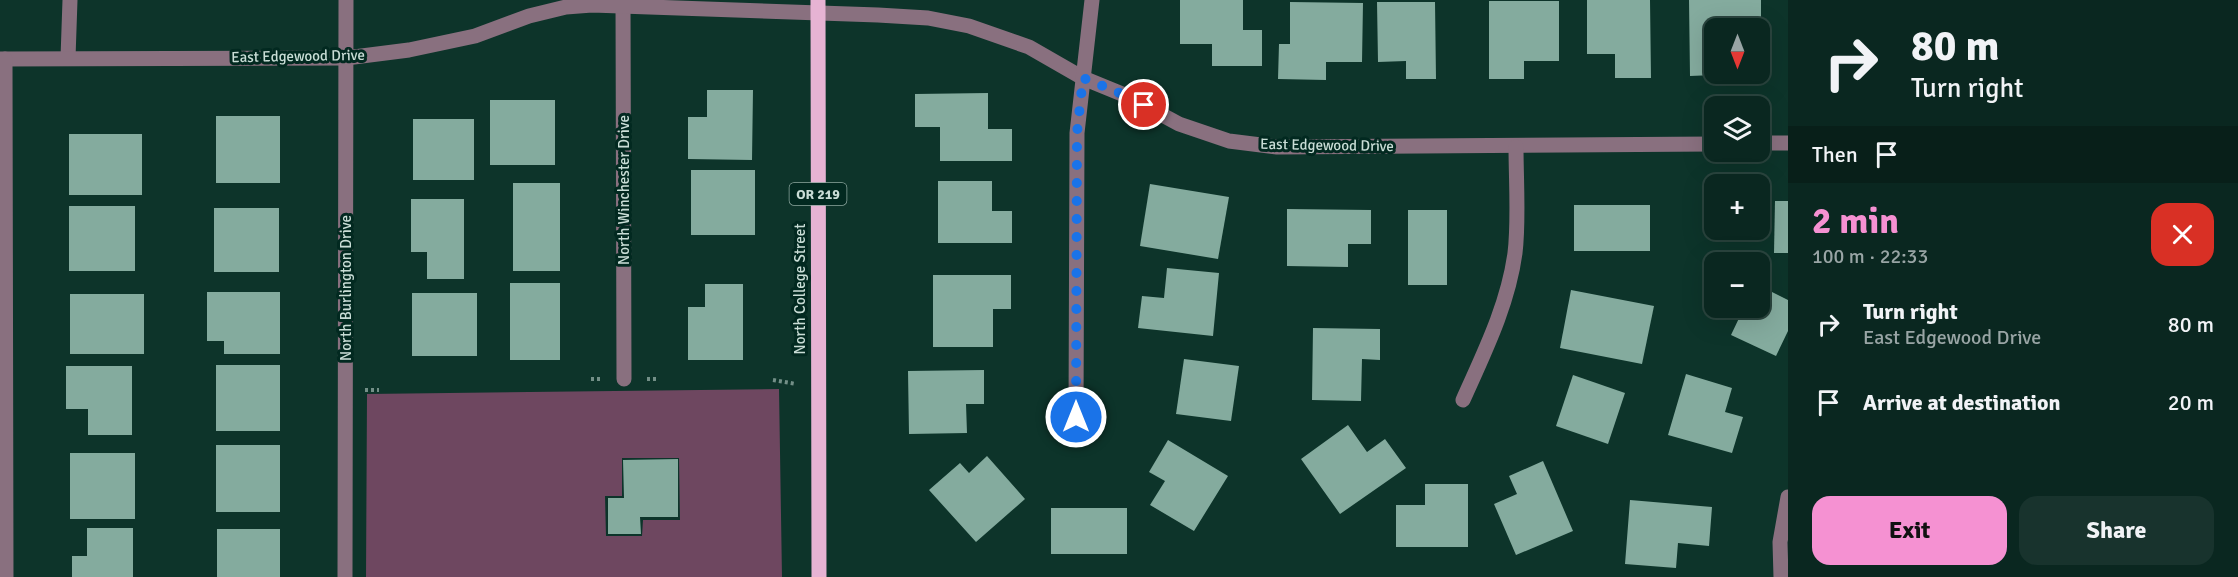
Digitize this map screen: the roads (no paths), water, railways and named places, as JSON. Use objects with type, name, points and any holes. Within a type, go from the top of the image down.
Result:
[{"type":"main road","name":"North College Street","points":[[818,6],[819,577]]},
{"type":"street","points":[[68,58],[69,0]]},
{"type":"street","name":"North Burlington Drive","points":[[345,577],[346,0]]},
{"type":"street","points":[[1076,417],[1077,133],[1092,0]]},
{"type":"street","name":"East Edgewood Drive","points":[[2,59],[346,58],[410,50],[464,38],[530,16],[566,7],[623,3],[818,6],[928,18],[969,26],[1029,47],[1083,78],[1127,96],[1179,124],[1229,141],[1277,147],[1704,144]]},
{"type":"street","name":"North Winchester Drive","points":[[623,3],[624,379]]},
{"type":"street","points":[[2,59],[6,577]]},
{"type":"street","points":[[1770,144],[1788,143]]},
{"type":"street","points":[[1463,400],[1487,348],[1504,303],[1515,252],[1515,147]]},
{"type":"street","points":[[1781,577],[1780,542],[1788,497]]}]
